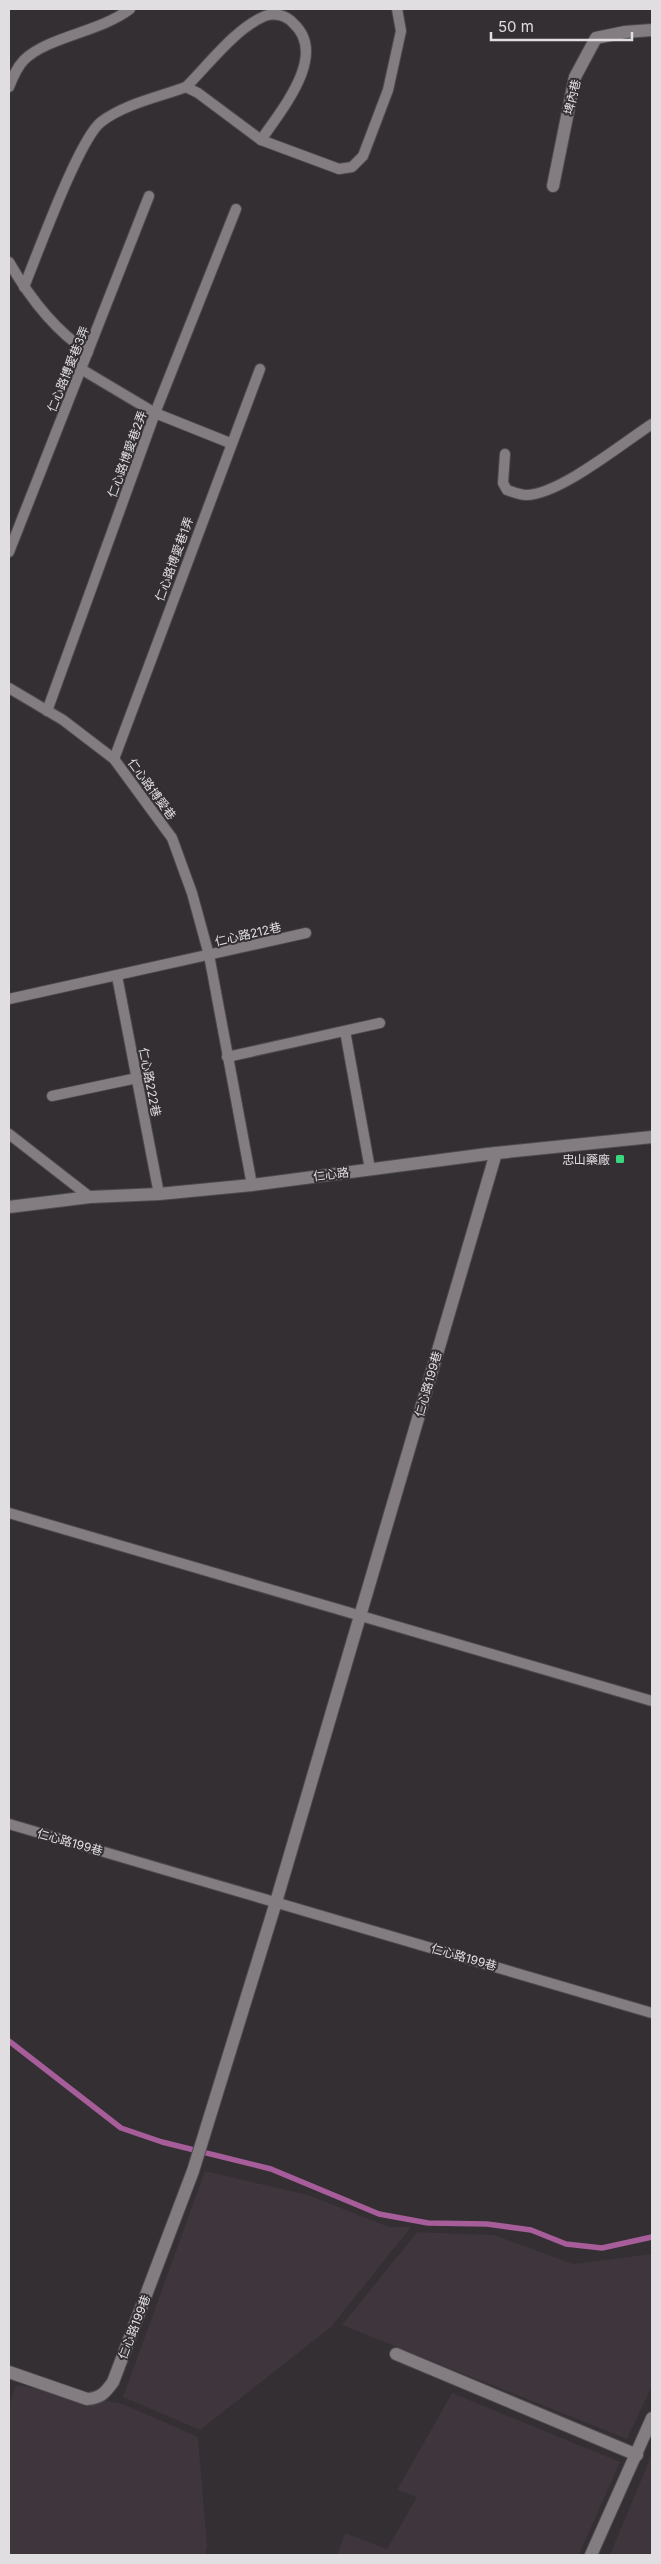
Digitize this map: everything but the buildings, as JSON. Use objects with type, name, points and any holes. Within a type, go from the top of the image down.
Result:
[{"type":"street","name":"埤內巷","points":[[553,186],[575,77],[596,38],[625,32],[652,30]]},
{"type":"street","name":"仁心路","points":[[9,1207],[90,1197],[159,1194],[252,1185],[496,1153],[652,1137]]},
{"type":"street","name":"仁心路199巷","points":[[9,2372],[88,2399],[97,2398],[105,2393],[113,2382],[195,2164],[276,1902],[496,1153]]},
{"type":"street","points":[[396,2354],[637,2455]]},
{"type":"street","points":[[591,2555],[652,2418]]},
{"type":"lane","points":[[9,87],[16,70],[24,59],[37,50],[101,26],[130,9]]},
{"type":"lane","points":[[186,87],[198,93],[261,140],[339,168],[352,167],[363,156],[388,90],[400,31],[398,9]]},
{"type":"lane","points":[[24,287],[84,144],[100,123],[116,113],[186,87],[244,28],[267,14],[286,16],[302,31],[308,55],[298,82],[261,140]]},
{"type":"lane","name":"仁心路博愛巷3弄","points":[[9,552],[150,196]]},
{"type":"lane","name":"仁心路博愛巷2弄","points":[[48,711],[156,413],[236,209]]},
{"type":"lane","points":[[9,262],[24,287],[71,342],[88,352]]},
{"type":"lane","name":"仁心路博愛巷1弄","points":[[114,759],[230,443],[260,369]]},
{"type":"lane","points":[[81,370],[156,413],[230,443]]},
{"type":"lane","points":[[505,454],[503,483],[507,490],[524,495],[539,493],[560,485],[652,424]]},
{"type":"lane","name":"仁心路博愛巷","points":[[9,688],[48,711],[114,759],[172,838],[192,893],[209,955]]},
{"type":"lane","name":"仁心路212巷","points":[[252,1185],[209,955],[306,933]]},
{"type":"lane","points":[[9,999],[209,955]]},
{"type":"lane","name":"仁心路222巷","points":[[117,976],[159,1194]]},
{"type":"lane","points":[[228,1057],[380,1023]]},
{"type":"lane","points":[[345,1031],[370,1169]]},
{"type":"lane","points":[[52,1096],[137,1078]]},
{"type":"lane","points":[[9,1134],[90,1197]]},
{"type":"lane","points":[[9,1513],[652,1701]]},
{"type":"lane","name":"仁心路199巷","points":[[9,1824],[652,2013]]},
{"type":"shaded area","points":[[205,2171],[308,2195],[389,2227],[411,2227],[331,2327],[200,2430],[123,2397]]},
{"type":"shaded area","points":[[417,2232],[494,2235],[573,2264],[652,2254],[652,2386],[627,2439],[342,2325]]},
{"type":"shaded area","points":[[16,2385],[123,2404],[198,2437],[207,2546],[205,2555],[9,2555],[9,2406]]},
{"type":"shaded area","points":[[452,2393],[620,2462],[579,2555],[337,2555],[345,2533],[387,2549],[417,2497],[397,2490]]},
{"type":"shaded area","points":[[652,2454],[652,2555],[610,2555]]},
{"type":"waterway","points":[[9,2041],[121,2128],[162,2142],[271,2169],[379,2214],[428,2223],[487,2224],[531,2230],[566,2244],[602,2248],[652,2237]]},
{"type":"place","name":"忠山藥廠","points":[[620,1159]]}]
